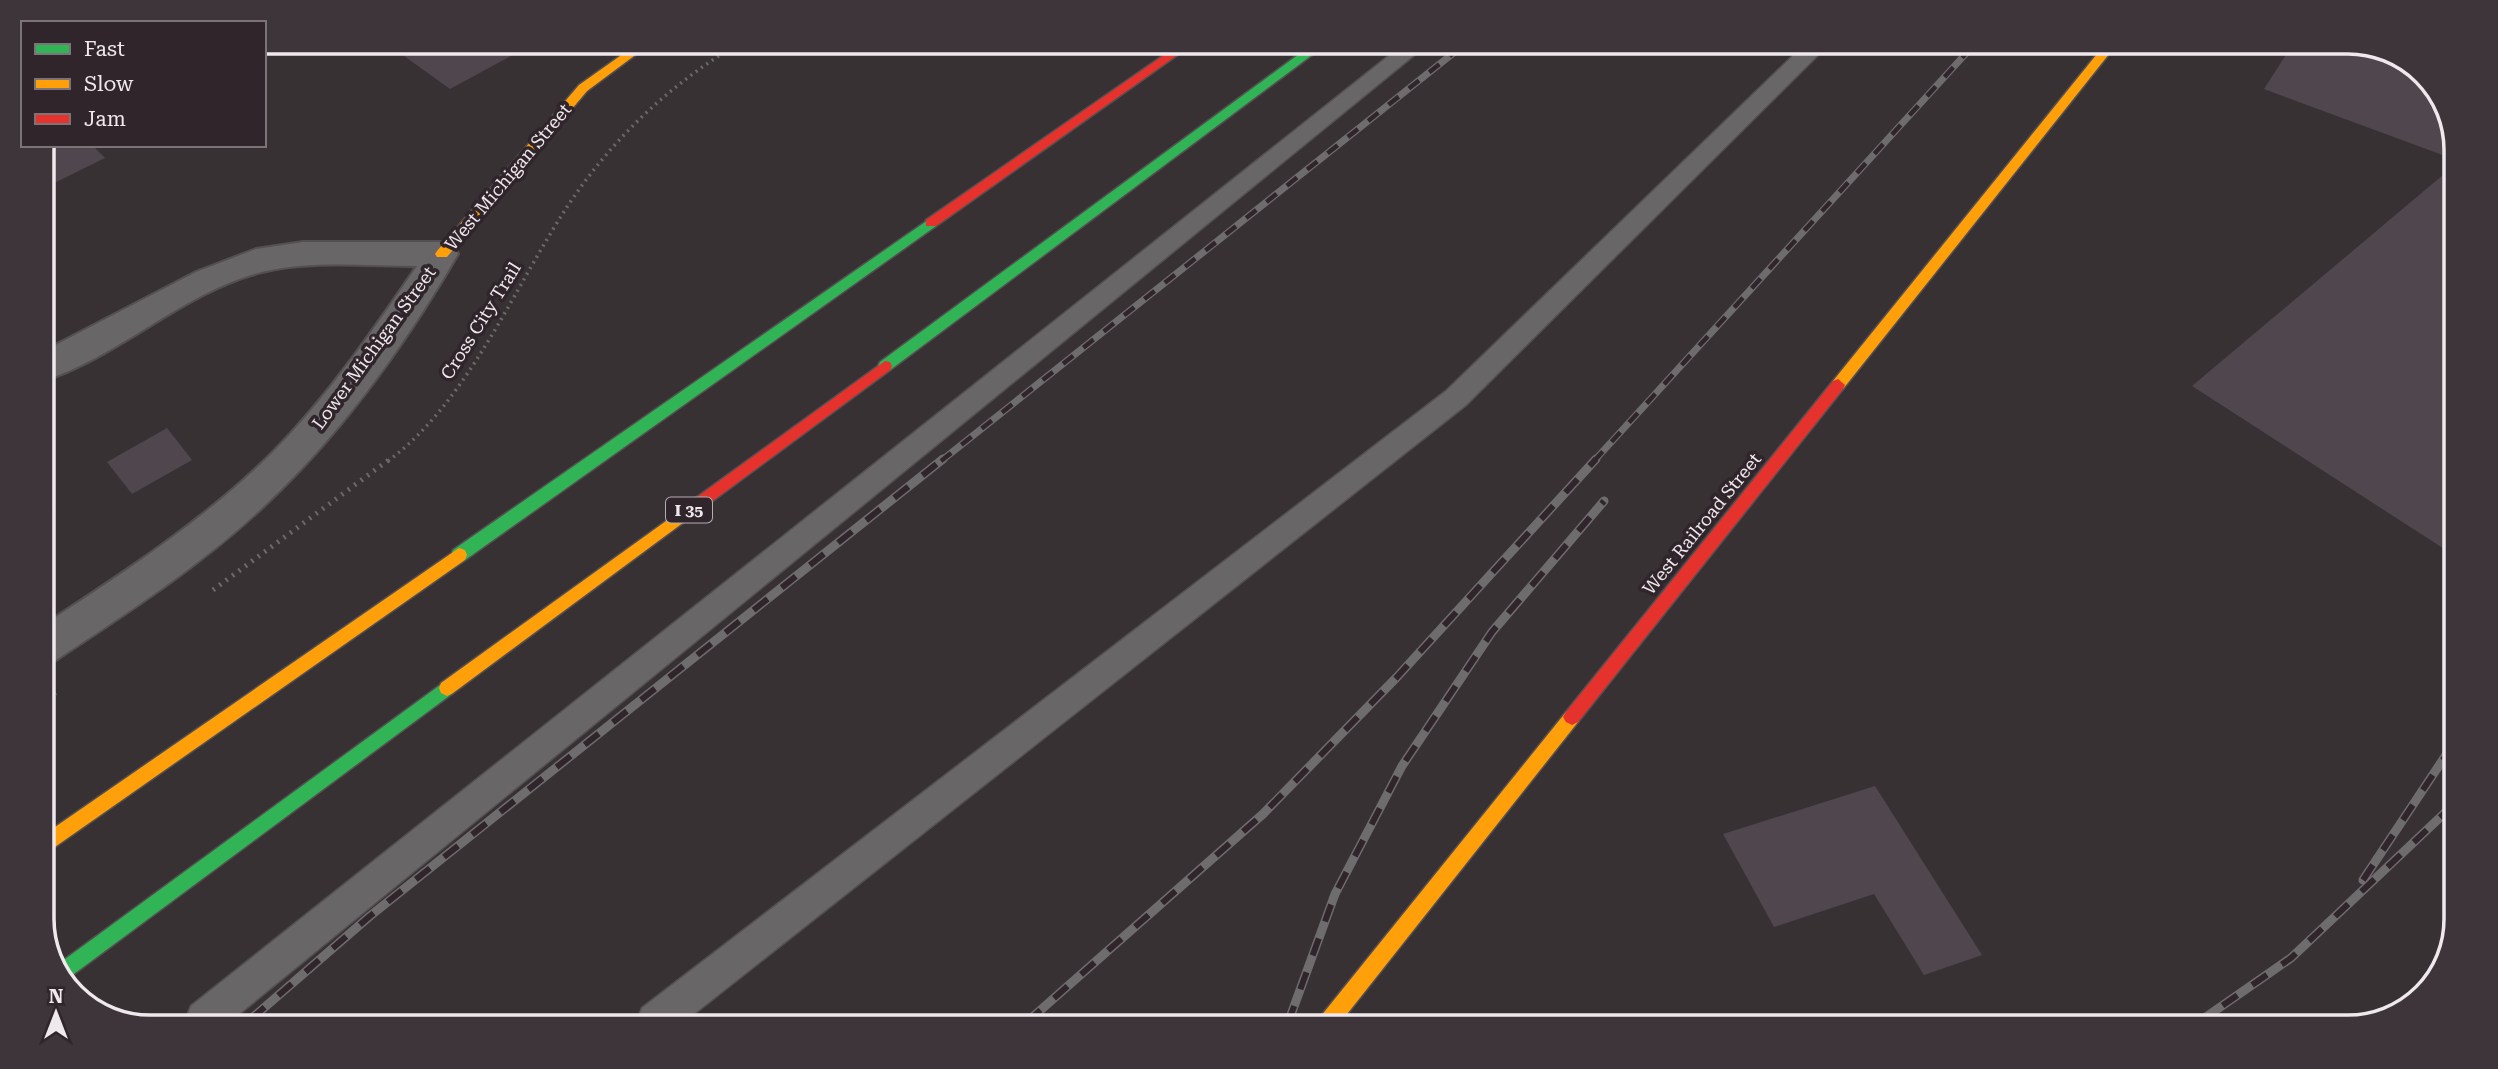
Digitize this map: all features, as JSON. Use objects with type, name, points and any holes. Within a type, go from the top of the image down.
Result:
[{"type":"main road","name":"West Michigan Street","points":[[442,254],[583,88],[630,54]]},
{"type":"main road","points":[[54,839],[1173,54]]},
{"type":"main road","name":"I 35","points":[[68,968],[1307,54]]},
{"type":"main road","name":"West Railroad Street","points":[[1334,1015],[2103,54]]},
{"type":"street","name":"West Michigan Street","points":[[54,362],[208,280],[256,261],[303,254],[442,254]]},
{"type":"street","name":"Lower Michigan Street","points":[[54,640],[197,540],[251,495],[310,437],[354,382],[442,254]]},
{"type":"lane","points":[[210,1015],[1404,54]]},
{"type":"lane","points":[[663,1015],[1456,398],[1808,54]]},
{"type":"path","name":"Cross City Trail","points":[[210,592],[403,450],[467,377],[568,205],[637,119],[699,67],[721,54]]},
{"type":"path","points":[[54,694],[65,687]]},
{"type":"building","points":[[401,54],[515,54],[450,89]]},
{"type":"building","points":[[2286,54],[2348,54],[2384,62],[2406,74],[2424,92],[2439,119],[2444,156],[2264,89]]},
{"type":"building","points":[[54,147],[94,147],[105,158],[54,183]]},
{"type":"building","points":[[2444,174],[2444,549],[2192,386]]},
{"type":"building","points":[[167,428],[192,460],[132,494],[107,462]]},
{"type":"building","points":[[1875,786],[1982,955],[1924,975],[1874,894],[1774,927],[1723,834]]},
{"type":"railway","points":[[941,461],[1452,54]]},
{"type":"railway","points":[[1594,461],[1965,54]]},
{"type":"railway","points":[[256,1015],[370,916],[943,459]]},
{"type":"railway","points":[[1035,1015],[1263,814],[1397,677],[1596,459]]},
{"type":"railway","points":[[1291,1015],[1335,894],[1402,766],[1492,632],[1604,501]]},
{"type":"railway","points":[[2363,880],[2444,758]]},
{"type":"railway","points":[[2209,1015],[2291,958],[2444,814]]},
{"type":"traffic: fast","points":[[885,366],[1307,54]]},
{"type":"traffic: fast","points":[[459,555],[931,223]]},
{"type":"traffic: fast","points":[[68,968],[447,688]]},
{"type":"traffic: slow","points":[[442,254],[583,88],[630,54]]},
{"type":"traffic: slow","points":[[1838,385],[2103,54]]},
{"type":"traffic: slow","points":[[447,688],[698,504]]},
{"type":"traffic: slow","points":[[54,839],[459,555]]},
{"type":"traffic: slow","points":[[1334,1015],[1572,717]]},
{"type":"traffic: jam","points":[[931,223],[1173,54]]},
{"type":"traffic: jam","points":[[698,504],[885,366]]},
{"type":"traffic: jam","points":[[1572,717],[1838,385]]}]
